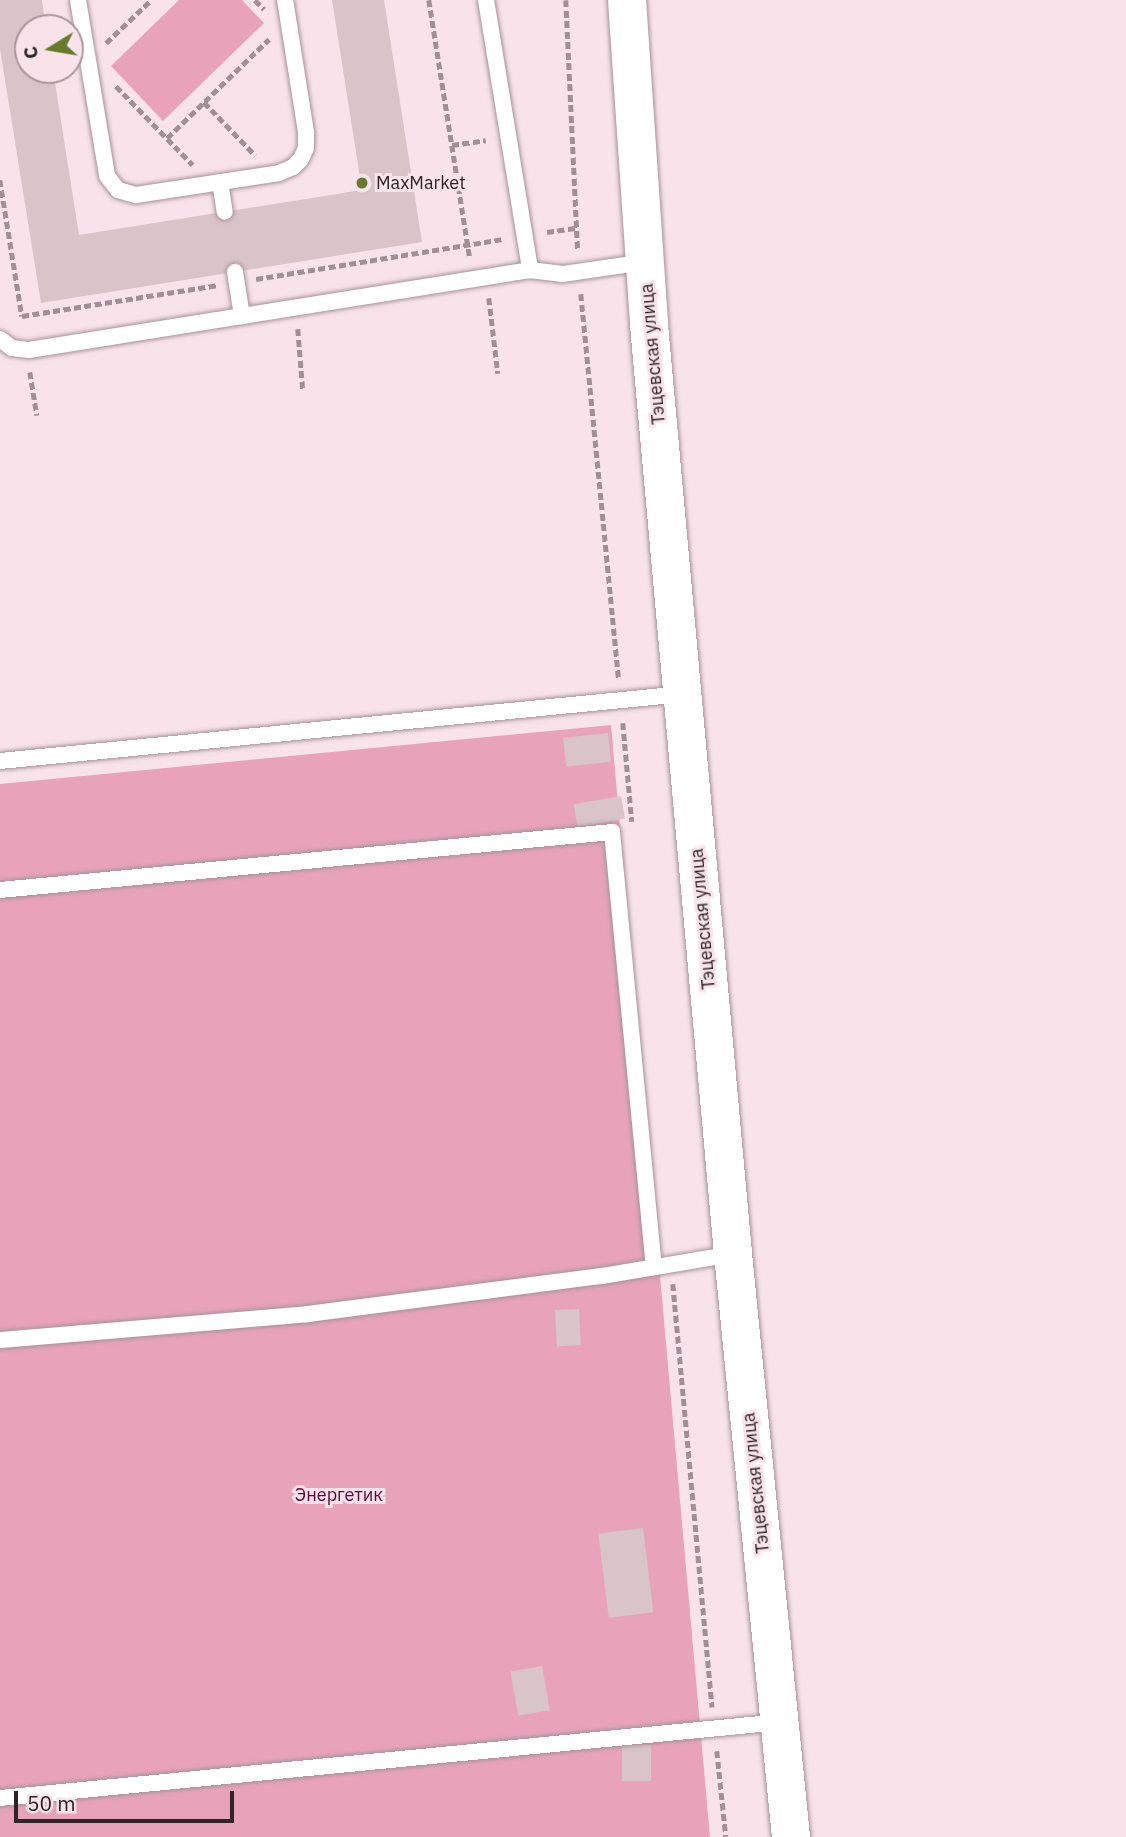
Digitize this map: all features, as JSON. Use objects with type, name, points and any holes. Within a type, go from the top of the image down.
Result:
[{"type":"main road","name":"Тэцевская улица","points":[[627,0],[645,261],[683,694],[733,1254],[781,1722],[790,1837]]},
{"type":"lane","points":[[78,0],[104,164],[112,184],[127,194],[136,195],[272,174],[292,167],[306,148],[306,132],[285,0]]},
{"type":"lane","points":[[486,0],[530,270]]},
{"type":"lane","points":[[215,183],[225,212]]},
{"type":"lane","points":[[0,339],[12,348],[29,350],[530,270],[563,274],[645,261]]},
{"type":"lane","points":[[234,272],[242,316]]},
{"type":"lane","points":[[0,761],[683,694]]},
{"type":"lane","points":[[0,890],[612,832],[653,1267]]},
{"type":"lane","points":[[0,1340],[308,1314],[733,1254]]},
{"type":"lane","points":[[0,1798],[781,1722]]},
{"type":"path","points":[[150,0],[89,59],[215,183]]},
{"type":"path","points":[[429,0],[452,145],[498,373]]},
{"type":"path","points":[[167,138],[281,27],[289,26]]},
{"type":"path","points":[[204,102],[272,174]]},
{"type":"path","points":[[452,145],[508,136]]},
{"type":"path","points":[[296,307],[303,391]]},
{"type":"green space","points":[[179,0],[242,0],[264,23],[163,121],[111,66]]},
{"type":"green space","name":"Энергетик","points":[[611,725],[710,1837],[0,1837],[0,784]]},
{"type":"building","points":[[0,0],[42,0],[44,14],[14,14],[14,84],[55,84],[79,235],[362,190],[332,0],[384,0],[422,242],[41,303],[0,49]]},
{"type":"building","points":[[608,733],[611,762],[566,767],[563,738]]},
{"type":"building","points":[[621,796],[625,819],[578,827],[574,804]]},
{"type":"building","points":[[579,1309],[581,1345],[557,1346],[555,1310]]},
{"type":"building","points":[[643,1528],[653,1612],[609,1618],[598,1533]]},
{"type":"building","points":[[542,1666],[550,1710],[518,1716],[510,1672]]},
{"type":"building","points":[[622,1745],[651,1745],[651,1781],[622,1781]]},
{"type":"place","name":"MaxMarket","points":[[362,183]]}]
